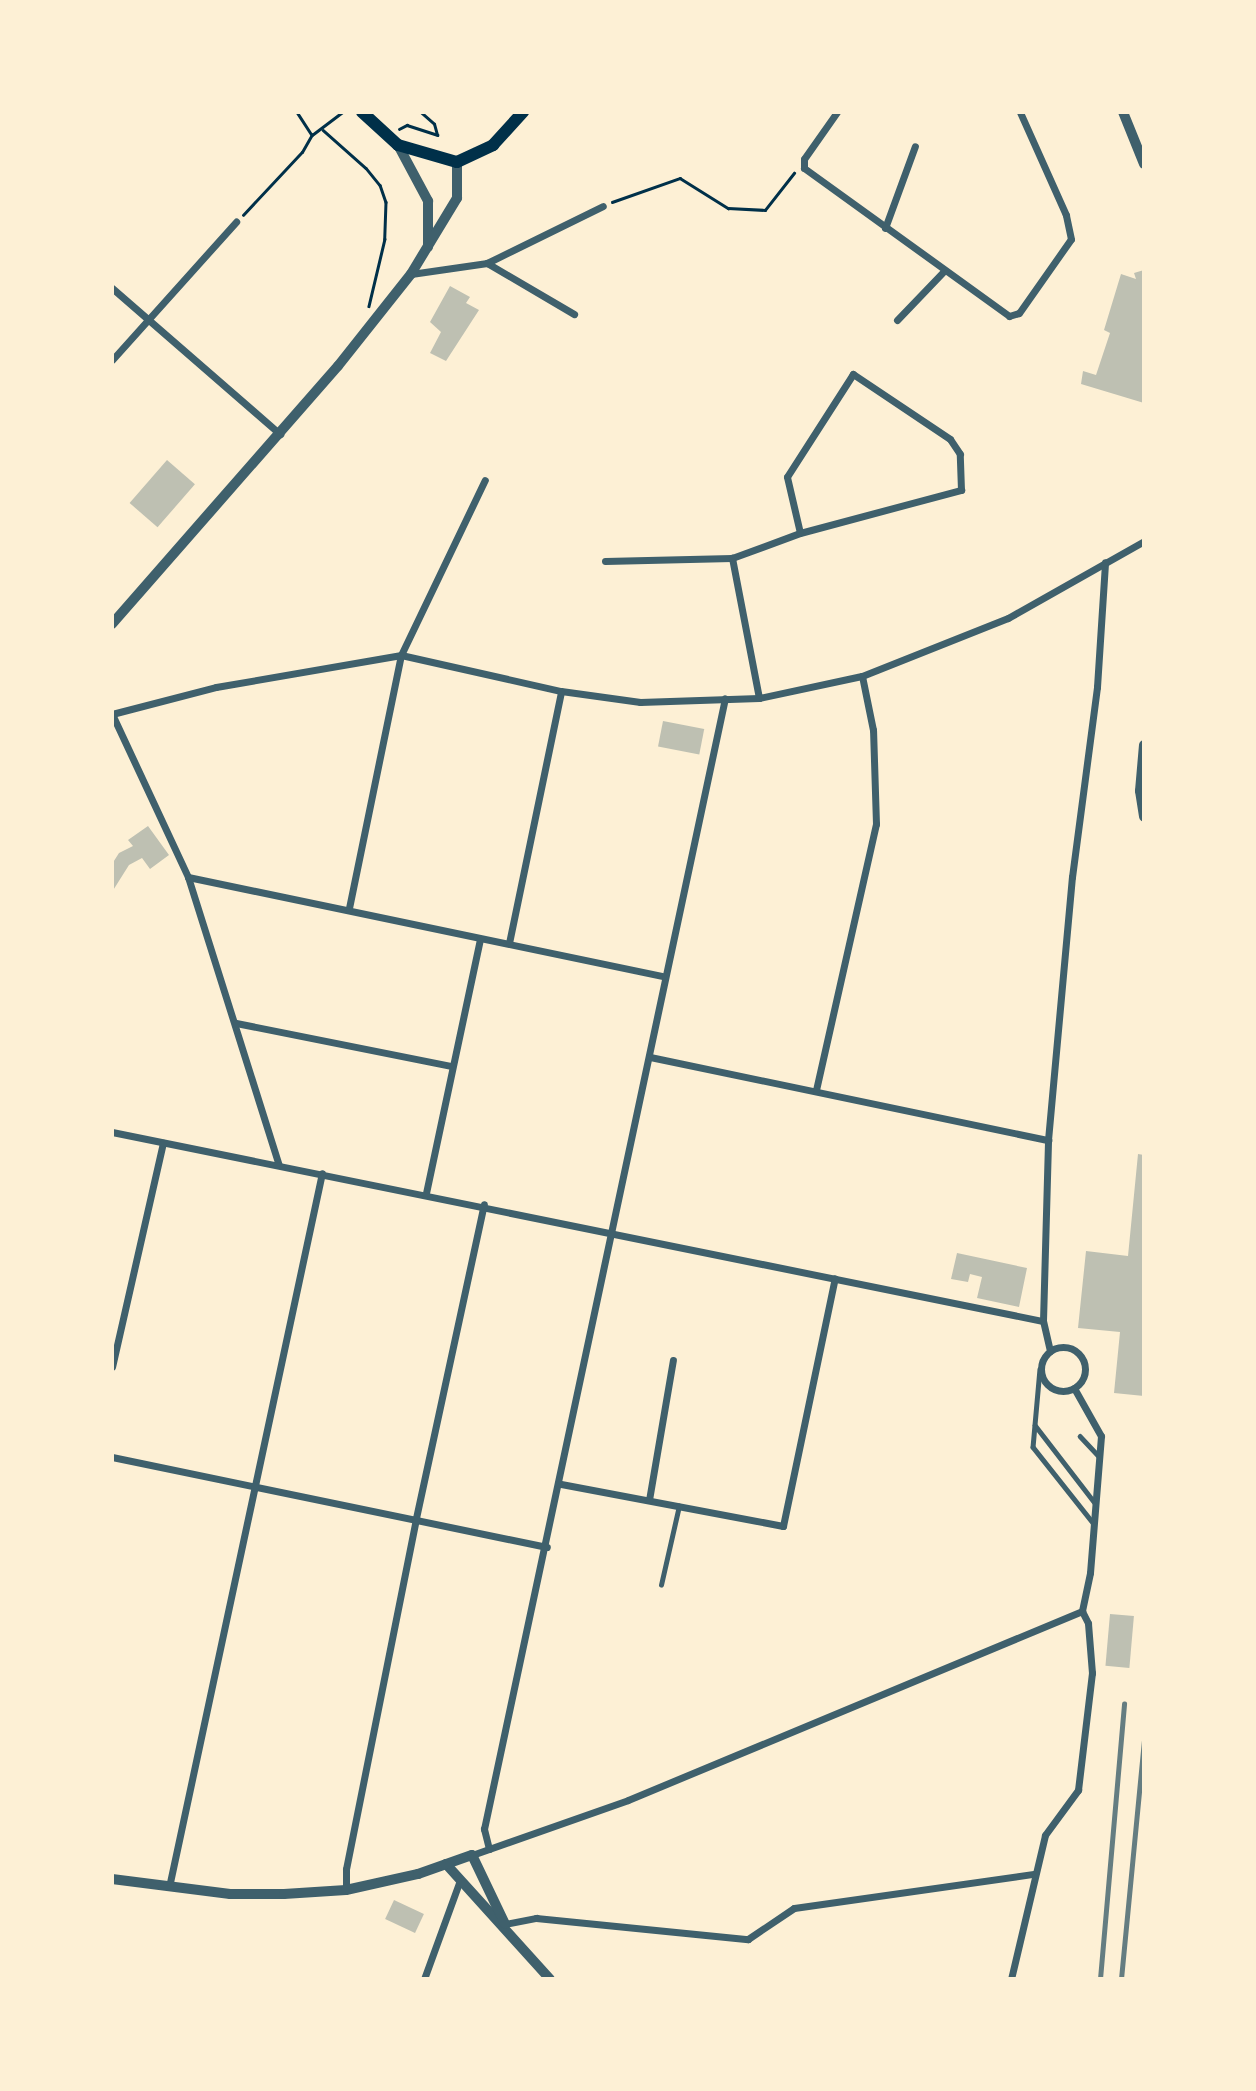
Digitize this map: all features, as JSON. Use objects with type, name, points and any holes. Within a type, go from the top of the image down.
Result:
[{"type":"main road","points":[[365,115],[398,145],[457,162],[493,145],[523,112]]},
{"type":"street","points":[[836,112],[804,159],[804,168],[1009,316],[1019,313],[1070,239],[1066,215],[1020,112]]},
{"type":"street","points":[[1123,112],[1144,164]]},
{"type":"street","points":[[398,145],[428,201],[427,250]]},
{"type":"street","points":[[886,228],[915,146]]},
{"type":"street","points":[[112,624],[280,434],[411,274],[457,198],[457,162]]},
{"type":"street","points":[[411,274],[486,263],[603,206]]},
{"type":"street","points":[[112,360],[236,222]]},
{"type":"street","points":[[486,263],[574,314]]},
{"type":"street","points":[[897,320],[944,271]]},
{"type":"street","points":[[112,288],[280,434]]},
{"type":"street","points":[[605,561],[732,558],[800,533],[961,490],[960,454],[950,439],[853,374],[787,477],[800,533]]},
{"type":"street","points":[[349,908],[401,655],[485,480]]},
{"type":"street","points":[[279,1165],[188,877],[112,714],[228,685],[401,655],[561,691],[640,702],[759,698],[862,676],[1008,618],[1144,541]]},
{"type":"street","points":[[732,558],[759,698]]},
{"type":"street","points":[[1074,1388],[1051,1388],[1040,1369],[1050,1351],[1043,1321],[1048,1140],[1072,877],[1097,687],[1105,562]]},
{"type":"street","points":[[816,1090],[876,824],[875,753],[862,676]]},
{"type":"street","points":[[509,943],[561,691]]},
{"type":"street","points":[[489,1849],[484,1829],[561,1484],[650,1057],[663,976],[725,698]]},
{"type":"street","points":[[1144,745],[1140,791],[1144,817]]},
{"type":"street","points":[[188,877],[349,908],[480,939],[663,976]]},
{"type":"street","points":[[426,1193],[480,939]]},
{"type":"street","points":[[236,1023],[452,1066]]},
{"type":"street","points":[[650,1057],[1048,1140]]},
{"type":"street","points":[[112,1132],[484,1204],[1043,1321]]},
{"type":"street","points":[[112,1367],[163,1143]]},
{"type":"street","points":[[169,1887],[322,1173]]},
{"type":"street","points":[[346,1889],[346,1869],[416,1518],[484,1204]]},
{"type":"street","points":[[561,1484],[783,1526],[835,1278]]},
{"type":"street","points":[[1050,1351],[1063,1347],[1079,1355],[1085,1372],[1074,1388]]},
{"type":"street","points":[[649,1500],[673,1360]]},
{"type":"street","points":[[1011,1979],[1045,1835],[1078,1790],[1092,1673],[1088,1623],[1082,1611],[1094,1524],[1100,1433],[1074,1388]]},
{"type":"street","points":[[112,1457],[254,1484],[547,1547]]},
{"type":"street","points":[[112,1879],[262,1895],[346,1889],[446,1864],[628,1800],[1082,1611]]},
{"type":"street","points":[[472,1854],[505,1924]]},
{"type":"street","points":[[446,1864],[459,1883],[505,1924],[550,1979]]},
{"type":"street","points":[[505,1924],[536,1918],[748,1939],[794,1908],[1034,1874]]},
{"type":"street","points":[[424,1979],[459,1883]]},
{"type":"lane","points":[[1040,1369],[1033,1447],[1094,1524]]},
{"type":"lane","points":[[1035,1424],[1095,1503]]},
{"type":"lane","points":[[1080,1436],[1099,1456]]},
{"type":"lane","points":[[661,1585],[679,1506]]},
{"type":"path","points":[[297,112],[312,135]]},
{"type":"path","points":[[236,222],[302,152],[312,135],[324,130],[342,112]]},
{"type":"path","points":[[386,136],[407,125],[436,135],[434,124],[420,112]]},
{"type":"path","points":[[324,130],[366,168],[380,185],[386,202],[385,239],[366,332]]},
{"type":"path","points":[[603,206],[680,178],[729,208],[765,210],[790,175],[804,168]]},
{"type":"building","points":[[1144,270],[1144,403],[1081,384],[1083,371],[1096,375],[1110,333],[1104,330],[1121,274],[1136,279],[1134,273]]},
{"type":"building","points":[[450,286],[470,297],[466,303],[479,310],[446,361],[430,353],[441,332],[430,322]]},
{"type":"building","points":[[167,460],[195,484],[158,527],[130,503]]},
{"type":"building","points":[[663,721],[704,729],[699,755],[658,747]]},
{"type":"building","points":[[148,826],[169,855],[150,869],[142,858],[129,865],[112,892],[112,864],[119,853],[133,846],[128,840]]},
{"type":"building","points":[[1138,1154],[1144,1155],[1144,1396],[1114,1393],[1120,1332],[1078,1328],[1086,1251],[1128,1256]]},
{"type":"building","points":[[957,1253],[1027,1268],[1019,1307],[977,1298],[982,1277],[970,1274],[968,1282],[951,1279]]},
{"type":"building","points":[[1110,1614],[1134,1616],[1129,1668],[1105,1666]]},
{"type":"building","points":[[394,1900],[424,1914],[415,1933],[385,1919]]},
{"type":"railway","points":[[1100,1979],[1124,1704]]},
{"type":"railway","points":[[1121,1979],[1144,1739]]}]
